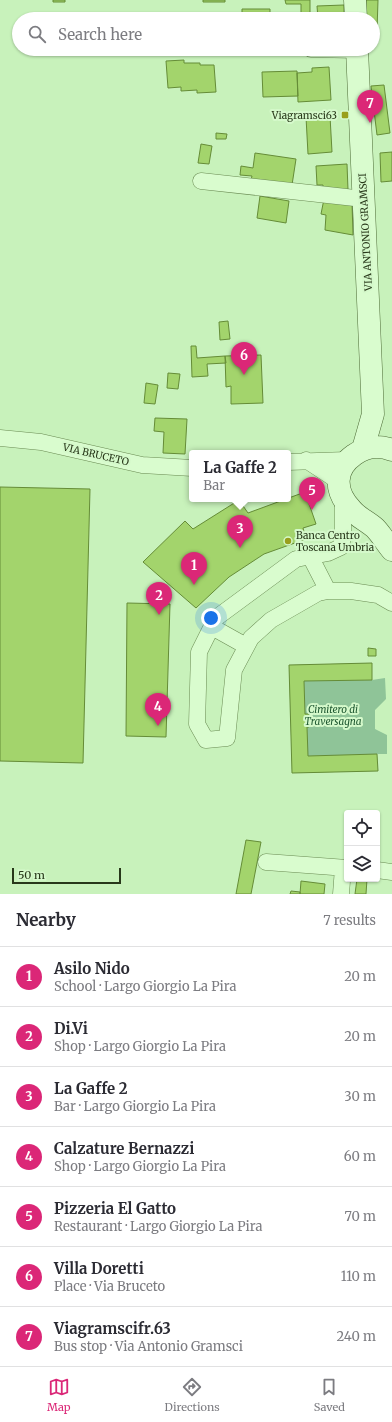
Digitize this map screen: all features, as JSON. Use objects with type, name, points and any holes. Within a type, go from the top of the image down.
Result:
[{"type":"street","points":[[355,0],[356,12]]},
{"type":"street","name":"VIA ANTONIO GRAMSCI","points":[[357,56],[373,414],[390,449]]},
{"type":"street","points":[[201,181],[364,198]]},
{"type":"street","name":"VIA ANTONIO GRAMSCI","points":[[340,490],[340,471],[355,455],[373,414]]},
{"type":"street","name":"VIA BRUCETO","points":[[0,438],[41,442],[142,465],[189,468]]},
{"type":"street","points":[[291,462],[355,455],[373,446],[390,449]]},
{"type":"street","points":[[306,460],[340,490],[352,511],[376,530],[392,550]]},
{"type":"street","points":[[340,490],[343,536],[341,547],[328,553],[296,559],[216,618],[199,652],[197,724],[206,740],[227,738],[234,670],[251,638],[271,620],[318,593],[328,591],[351,591],[378,595],[392,603]]},
{"type":"street","points":[[310,556],[328,591]]},
{"type":"street","points":[[212,627],[246,646]]},
{"type":"street","points":[[266,862],[344,868]]},
{"type":"street","points":[[380,870],[392,872]]},
{"type":"street","points":[[341,894],[344,874]]},
{"type":"green space","name":"Cimitero di Traversagna","points":[[372,663],[372,680],[385,678],[386,699],[375,710],[375,729],[387,735],[387,754],[377,754],[378,771],[292,773],[289,665]]},
{"type":"building","points":[[53,0],[65,0],[65,2],[53,2]]},
{"type":"building","points":[[203,0],[225,0],[225,2],[203,2]]},
{"type":"building","points":[[285,0],[310,0],[310,12],[301,12],[301,4],[286,4]]},
{"type":"building","points":[[366,0],[378,0],[378,12],[366,12]]},
{"type":"building","points":[[344,5],[344,12],[317,12],[317,6]]},
{"type":"building","points":[[242,9],[270,9],[270,12],[242,12]]},
{"type":"building","points":[[184,60],[184,63],[214,65],[216,92],[197,93],[197,90],[181,91],[181,87],[168,88],[166,61]]},
{"type":"building","points":[[329,67],[331,100],[298,102],[297,73],[312,72],[312,68]]},
{"type":"building","points":[[297,71],[298,96],[263,97],[262,72]]},
{"type":"building","points":[[384,85],[390,133],[377,135],[371,86]]},
{"type":"building","points":[[330,116],[332,152],[308,154],[306,117]]},
{"type":"building","points":[[216,133],[227,134],[226,139],[216,139]]},
{"type":"building","points":[[201,144],[212,146],[209,164],[198,163]]},
{"type":"building","points":[[392,152],[392,181],[381,182],[380,153]]},
{"type":"building","points":[[255,153],[296,159],[292,185],[251,180],[252,176],[240,175],[241,166],[253,168]]},
{"type":"building","points":[[347,164],[348,190],[323,191],[323,185],[317,185],[316,166]]},
{"type":"building","points":[[260,196],[289,201],[286,223],[257,218]]},
{"type":"building","points":[[324,199],[352,203],[353,235],[325,230],[326,215],[321,214]]},
{"type":"building","points":[[228,321],[230,339],[220,340],[219,322]]},
{"type":"building","points":[[191,346],[196,346],[197,358],[225,356],[226,363],[207,364],[208,376],[192,377]]},
{"type":"building","points":[[261,355],[263,403],[231,404],[231,386],[226,387],[225,356]]},
{"type":"building","points":[[168,373],[180,374],[178,389],[167,388]]},
{"type":"building","points":[[146,383],[158,385],[155,404],[144,403]]},
{"type":"building","points":[[155,418],[187,419],[185,454],[163,453],[164,432],[154,431]]},
{"type":"building","points":[[0,487],[90,489],[83,763],[0,761]]},
{"type":"building","points":[[305,492],[316,524],[303,528],[306,539],[264,554],[229,577],[196,608],[143,562],[185,521],[193,529],[236,502],[240,502],[248,513],[278,502],[291,502],[291,497]]},
{"type":"building","points":[[127,603],[170,604],[166,737],[126,736]]},
{"type":"building","points":[[368,648],[376,649],[376,656],[368,656]]},
{"type":"building","points":[[372,663],[372,680],[304,681],[305,714],[309,714],[309,727],[307,727],[308,756],[377,754],[378,771],[292,773],[289,665]]},
{"type":"building","points":[[246,840],[261,842],[251,894],[236,894]]},
{"type":"building","points":[[301,881],[325,884],[324,894],[300,894]]},
{"type":"building","points":[[357,882],[367,882],[366,894],[355,894]]},
{"type":"building","points":[[291,891],[300,892],[300,894],[290,894]]},
{"type":"place","name":"Viagramsci63","points":[[345,115]]},
{"type":"place","name":"Viagramscifr.63","points":[[370,123]]},
{"type":"place","name":"Villa Doretti","points":[[244,375]]},
{"type":"place","name":"Pizzeria El Gatto","points":[[312,510]]},
{"type":"place","name":"Banca Centro Toscana Umbria","points":[[288,541]]},
{"type":"place","name":"La Gaffe 2","points":[[240,548]]},
{"type":"place","name":"Asilo Nido","points":[[194,585]]},
{"type":"place","name":"Di.Vi","points":[[159,615]]},
{"type":"place","name":"Calzature Bernazzi","points":[[158,726]]}]
